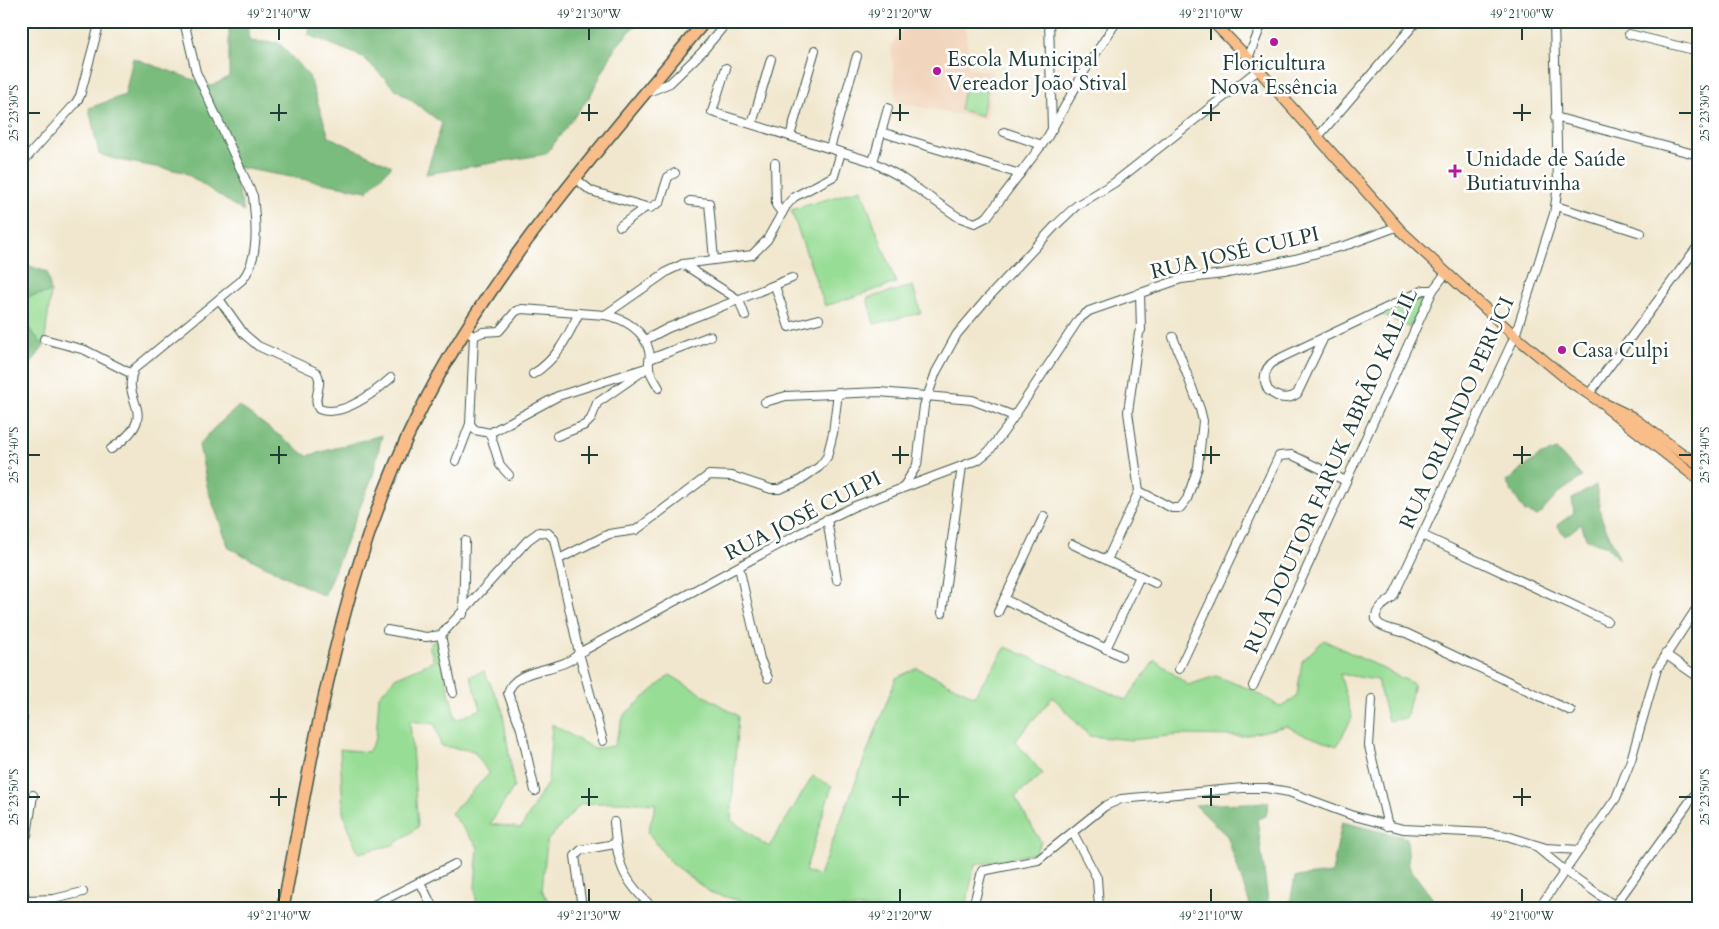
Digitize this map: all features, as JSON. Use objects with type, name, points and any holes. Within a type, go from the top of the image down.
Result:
[{"type":"highway","points":[[283,908],[316,734],[344,611],[378,511],[417,417],[531,236],[705,21]]},
{"type":"main road","points":[[1212,21],[1248,58],[1396,227],[1554,370],[1599,401],[1646,441],[1698,479]]},
{"type":"main road","points":[[1599,401],[1632,417],[1698,465]]},
{"type":"main road","points":[[1646,441],[1657,440],[1684,455]]},
{"type":"street","points":[[21,164],[80,96],[100,21]]},
{"type":"street","points":[[111,450],[130,434],[138,419],[132,374],[139,364],[242,280],[250,267],[255,223],[253,196],[196,72],[184,21]]},
{"type":"street","points":[[646,93],[670,83],[702,52],[728,21]]},
{"type":"street","points":[[1049,21],[1052,130]]},
{"type":"street","points":[[726,68],[712,112],[873,162],[899,176],[958,217],[976,223],[987,217],[1042,145],[1088,65],[1117,21]]},
{"type":"street","points":[[1248,58],[1263,21]]},
{"type":"street","points":[[1317,138],[1417,21]]},
{"type":"street","name":"RUA ORLANDO PERUCI","points":[[1554,21],[1558,184],[1556,206],[1515,336],[1393,597],[1378,611],[1378,621],[1384,628],[1406,633],[1571,710]]},
{"type":"street","points":[[1629,34],[1698,51]]},
{"type":"street","points":[[790,136],[815,50]]},
{"type":"street","points":[[830,148],[857,56]]},
{"type":"street","points":[[752,124],[771,59]]},
{"type":"street","points":[[904,486],[913,474],[920,457],[923,415],[927,396],[942,361],[952,342],[994,290],[1067,214],[1087,199],[1114,183],[1258,70]]},
{"type":"street","points":[[873,162],[888,108]]},
{"type":"street","points":[[1556,117],[1698,155]]},
{"type":"street","points":[[881,132],[1020,174]]},
{"type":"street","points":[[1004,132],[1042,145]]},
{"type":"street","points":[[605,315],[668,271],[683,264],[752,255],[767,240],[782,213],[794,197],[834,176],[841,152]]},
{"type":"street","points":[[775,163],[776,205],[782,213]]},
{"type":"street","points":[[576,179],[591,191],[646,207],[656,206],[661,199],[668,176],[675,173]]},
{"type":"street","points":[[690,201],[709,203],[714,260]]},
{"type":"street","points":[[1556,206],[1641,233]]},
{"type":"street","points":[[620,226],[646,207]]},
{"type":"street","name":"RUA JOSÉ CULPI","points":[[535,791],[521,729],[509,698],[509,687],[520,677],[567,662],[579,653],[827,519],[904,486],[978,460],[989,451],[1079,319],[1089,311],[1138,293],[1188,278],[1242,270],[1324,252],[1369,238],[1396,227]]},
{"type":"street","points":[[1589,394],[1698,246]]},
{"type":"street","points":[[683,264],[739,300],[745,316]]},
{"type":"street","name":"RUA DOUTOR FARUK ABRÃO KALLIL","points":[[1253,686],[1433,290],[1446,272]]},
{"type":"street","points":[[645,340],[668,328],[792,278]]},
{"type":"street","points":[[775,286],[789,327],[819,319]]},
{"type":"street","points":[[1324,338],[1300,390],[1292,397],[1276,397],[1268,390],[1264,378],[1267,367],[1276,360],[1426,288],[1433,290]]},
{"type":"street","points":[[1107,560],[1139,492],[1128,412],[1142,322],[1138,293]]},
{"type":"street","points":[[219,299],[244,334],[258,346],[316,372],[320,380],[316,402],[320,409],[334,409],[365,399],[391,378]]},
{"type":"street","points":[[456,461],[470,424],[470,334],[499,331],[516,311],[522,308],[605,315],[628,324],[645,340],[649,363],[659,388]]},
{"type":"street","points":[[533,374],[547,365],[557,353],[579,313]]},
{"type":"street","points":[[470,424],[475,430],[490,433],[558,396],[649,363],[710,336]]},
{"type":"street","points":[[1139,492],[1172,508],[1180,508],[1188,499],[1200,454],[1202,415],[1173,338]]},
{"type":"street","points":[[44,339],[85,350],[132,374]]},
{"type":"street","points":[[557,436],[585,425],[591,419],[597,403],[649,363]]},
{"type":"street","points":[[559,559],[609,534],[636,530],[709,475],[732,476],[771,489],[779,489],[797,482],[819,467],[827,457],[833,433],[838,392]]},
{"type":"street","points":[[765,402],[786,396],[866,392],[972,400],[1014,416]]},
{"type":"street","points":[[490,433],[500,465],[509,475]]},
{"type":"street","points":[[1179,669],[1277,459],[1284,454],[1292,455],[1346,481]]},
{"type":"street","points":[[942,613],[962,466]]},
{"type":"street","points":[[998,612],[1044,516]]},
{"type":"street","points":[[827,519],[837,580]]},
{"type":"street","points":[[386,630],[426,637],[441,635],[463,614],[534,535],[545,532],[551,535],[559,559],[579,653],[603,741]]},
{"type":"street","points":[[1422,535],[1607,621]]},
{"type":"street","points":[[463,614],[464,540]]},
{"type":"street","points":[[1072,544],[1155,583]]},
{"type":"street","points":[[739,567],[760,659],[768,678]]},
{"type":"street","points":[[1106,649],[1140,576]]},
{"type":"street","points":[[1004,599],[1121,656]]},
{"type":"street","points":[[1539,908],[1564,870],[1610,810],[1622,785],[1657,669],[1698,606]]},
{"type":"street","points":[[441,635],[454,693]]},
{"type":"street","points":[[1665,654],[1698,677]]},
{"type":"street","points":[[1372,699],[1368,746],[1388,826]]},
{"type":"street","points":[[973,908],[982,871],[1033,862],[1073,833],[1105,806],[1121,799],[1242,788],[1266,788],[1289,792],[1348,814],[1388,826],[1416,831],[1499,834],[1534,845],[1579,850]]},
{"type":"street","points":[[21,840],[27,835],[33,795]]},
{"type":"street","points":[[1534,845],[1564,870],[1616,907],[1696,796]]},
{"type":"street","points":[[614,822],[615,844],[627,880],[651,906]]},
{"type":"street","points":[[1073,833],[1097,878],[1099,908]]},
{"type":"street","points":[[582,908],[575,856],[581,850],[615,844]]},
{"type":"street","points":[[370,907],[455,864]]},
{"type":"street","points":[[21,879],[27,904],[83,892]]},
{"type":"street","points":[[420,882],[433,908]]},
{"type":"street","points":[[631,908],[651,906]]},
{"type":"shaded area","name":"Escola Municipal Vereador João Stival","points":[[909,21],[965,21],[969,69],[993,72],[986,120],[896,102],[891,45]]},
{"type":"green space","points":[[229,21],[249,21],[249,41],[279,43],[309,76],[329,137],[392,166],[367,191],[231,166],[244,212],[184,172],[118,160],[99,154],[89,108],[125,95],[133,58],[211,86],[229,77]]},
{"type":"green space","points":[[310,21],[639,21],[615,48],[590,96],[546,154],[426,174],[442,123],[393,87],[363,57],[309,35]]},
{"type":"green space","points":[[965,81],[988,85],[982,116],[960,110]]},
{"type":"green space","points":[[861,189],[896,283],[825,306],[791,210]]},
{"type":"green space","points":[[21,263],[47,272],[51,292],[26,297],[21,319]]},
{"type":"green space","points":[[913,286],[921,313],[874,324],[867,298]]},
{"type":"green space","points":[[51,292],[44,346],[21,319],[26,297]]},
{"type":"green space","points":[[1423,294],[1424,298],[1410,328],[1378,312]]},
{"type":"green space","points":[[21,319],[44,346],[21,377]]},
{"type":"green space","points":[[239,406],[307,456],[382,435],[373,475],[324,596],[229,548],[208,490],[199,445],[213,429]]},
{"type":"green space","points":[[1557,450],[1582,477],[1559,493],[1538,516],[1525,512],[1506,482],[1539,456]]},
{"type":"green space","points":[[1596,485],[1601,517],[1620,560],[1605,545],[1587,540],[1581,524],[1565,536],[1557,525],[1574,513],[1572,499]]},
{"type":"green space","points":[[436,640],[456,720],[481,709],[470,676],[484,671],[502,708],[514,787],[490,824],[521,828],[548,782],[552,724],[594,749],[614,746],[624,715],[670,675],[738,716],[731,820],[769,847],[813,776],[832,786],[805,871],[819,876],[896,678],[917,668],[974,696],[1006,647],[1126,700],[1155,660],[1188,685],[1216,676],[1252,690],[1281,707],[1297,696],[1302,661],[1324,640],[1414,684],[1406,718],[1388,721],[1377,680],[1340,674],[1352,718],[1337,746],[1299,733],[1287,726],[1243,736],[1177,735],[1132,740],[1089,736],[1053,697],[1015,741],[1043,774],[1015,797],[1041,842],[1035,853],[975,865],[965,908],[752,908],[745,902],[711,893],[670,862],[648,832],[656,804],[624,802],[581,804],[547,841],[542,890],[552,908],[477,908],[475,887],[478,847],[451,813],[489,774],[474,751],[441,746],[435,724],[410,721],[418,827],[393,845],[358,853],[343,812],[340,749],[368,752],[376,738],[379,696],[395,678],[434,661],[429,645]]},
{"type":"green space","points":[[1269,802],[1266,816],[1257,819],[1269,908],[1251,908],[1227,836],[1195,805]]},
{"type":"green space","points":[[1342,822],[1407,838],[1409,867],[1438,906],[1289,908],[1295,877],[1332,873]]},
{"type":"place","name":"Floricultura Nova Essência","points":[[1274,42]]},
{"type":"place","name":"Escola Municipal Vereador João Stival","points":[[937,71]]},
{"type":"place","name":"Unidade de Saúde Butiatuvinha","points":[[1455,171]]},
{"type":"place","name":"Casa Culpi","points":[[1562,350]]}]
